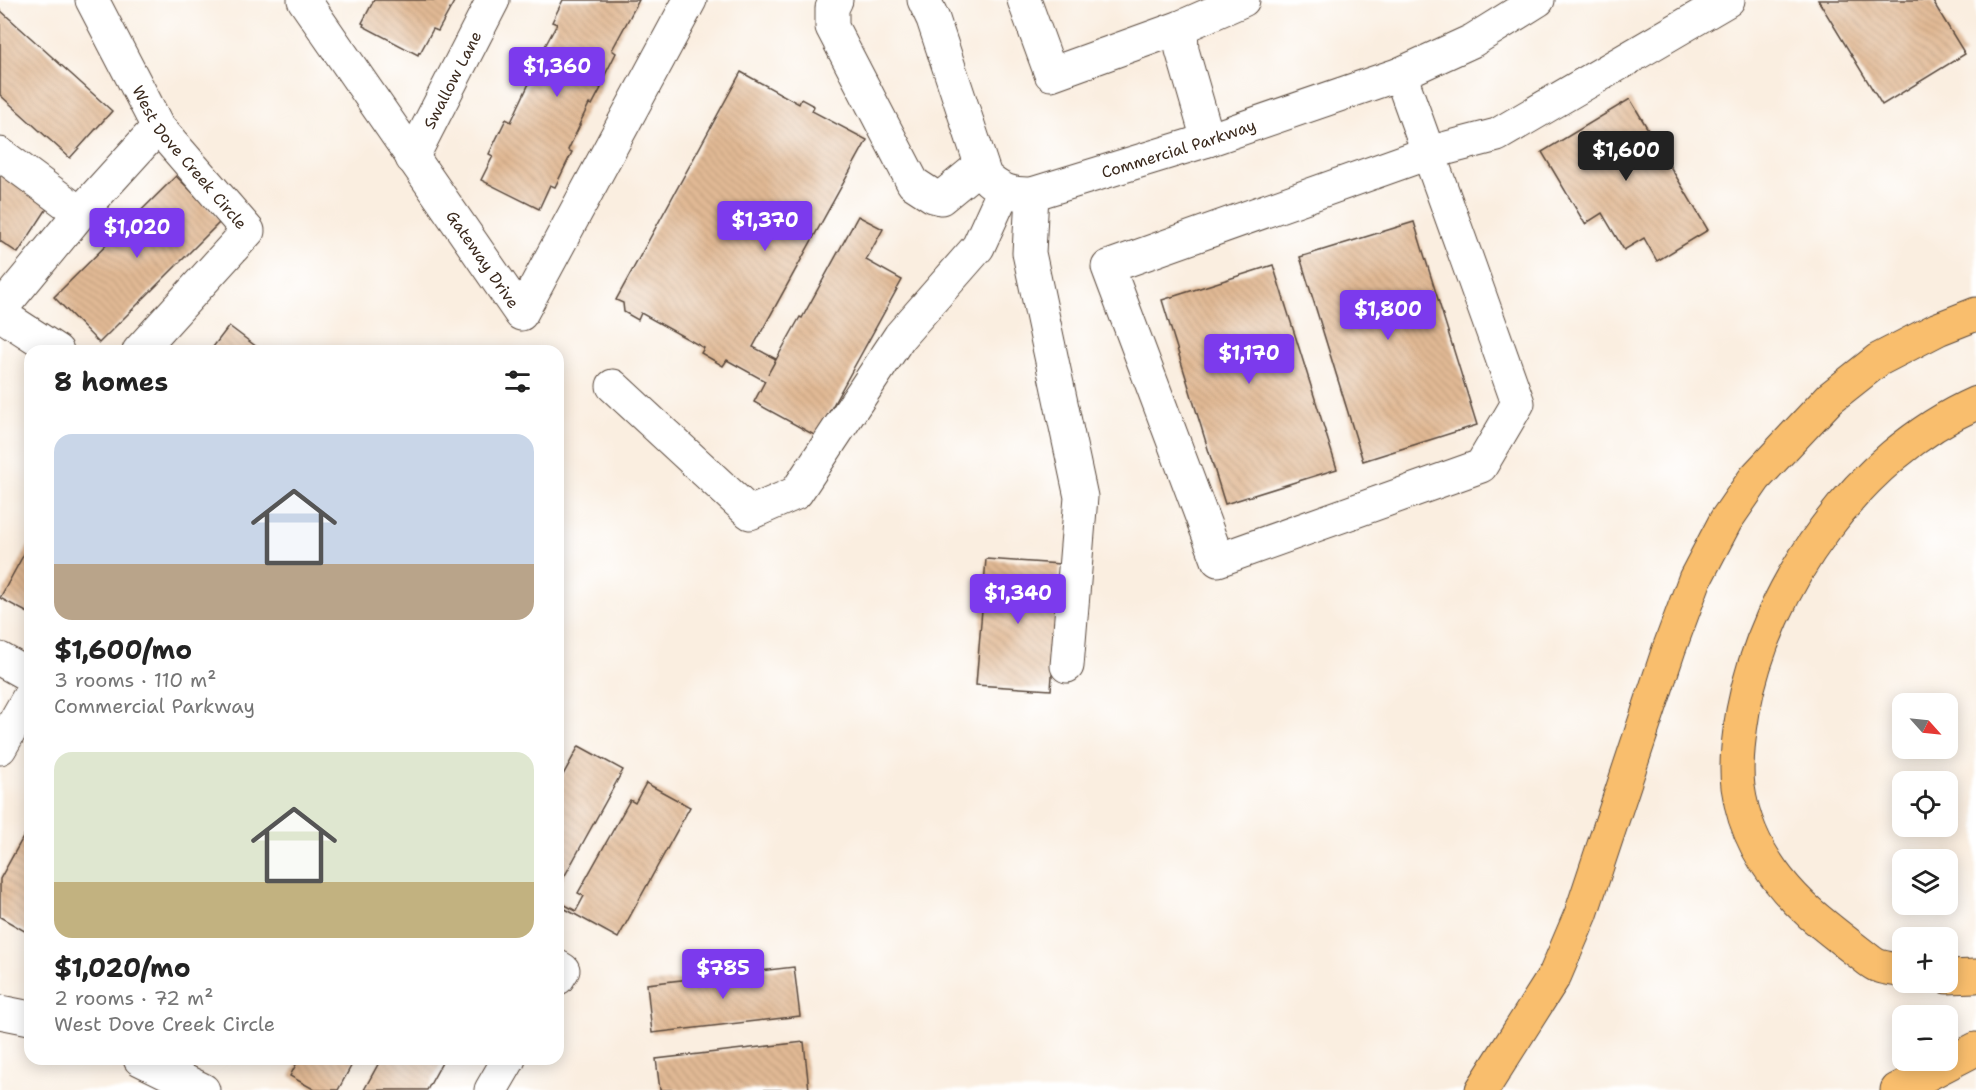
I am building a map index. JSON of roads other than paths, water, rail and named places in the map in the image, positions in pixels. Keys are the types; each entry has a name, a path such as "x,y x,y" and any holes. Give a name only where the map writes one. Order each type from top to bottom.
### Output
{"highway":[{"path":"1482,1090 1555,975 1564,954 1581,914 1695,579 1726,520 1755,478 1830,398 1878,360 1938,329 1976,314"},
{"path":"1892,969 1875,965 1835,935 1798,903 1768,869 1750,832 1738,787 1738,741 1748,687 1761,643 1790,579 1830,521 1875,472 1921,435 1976,403"},
{"path":"1958,977 1976,976"},
{"path":"1897,1090 1976,1049"}],"street":[{"name":"West Dove Creek Circle","path":"92,0 158,127 248,231 144,345"},
{"name":"Swallow Lane","path":"412,158 493,0"},
{"name":"Gateway Drive","path":"307,1 412,158 522,314 690,0"},
{"path":"836,0 832,9 832,27 913,183 933,196 941,198 980,166"},
{"path":"924,0 933,20 980,166 993,185 1018,192"},
{"path":"1024,0 1051,74 1181,27 1243,0"},
{"name":"Commercial Parkway","path":"1018,192 1208,140 1400,74 1472,41 1538,0"},
{"path":"1400,74 1428,153 1518,403 1480,466 1218,560 1108,267 1428,153 1497,135 1728,0"},
{"path":"1181,27 1182,50 1208,140"},
{"path":"48,345 0,312 80,213 158,127"},
{"path":"0,154 80,213"},
{"path":"613,386 750,513 796,493 900,336 978,248 1018,192"},
{"path":"1018,192 1081,497 1067,666"},
{"path":"0,659 24,673"},
{"path":"0,748 24,706"},
{"path":"0,1012 24,1017"},
{"path":"152,1065 203,1090"},
{"path":"490,1090 505,1065"}]}
